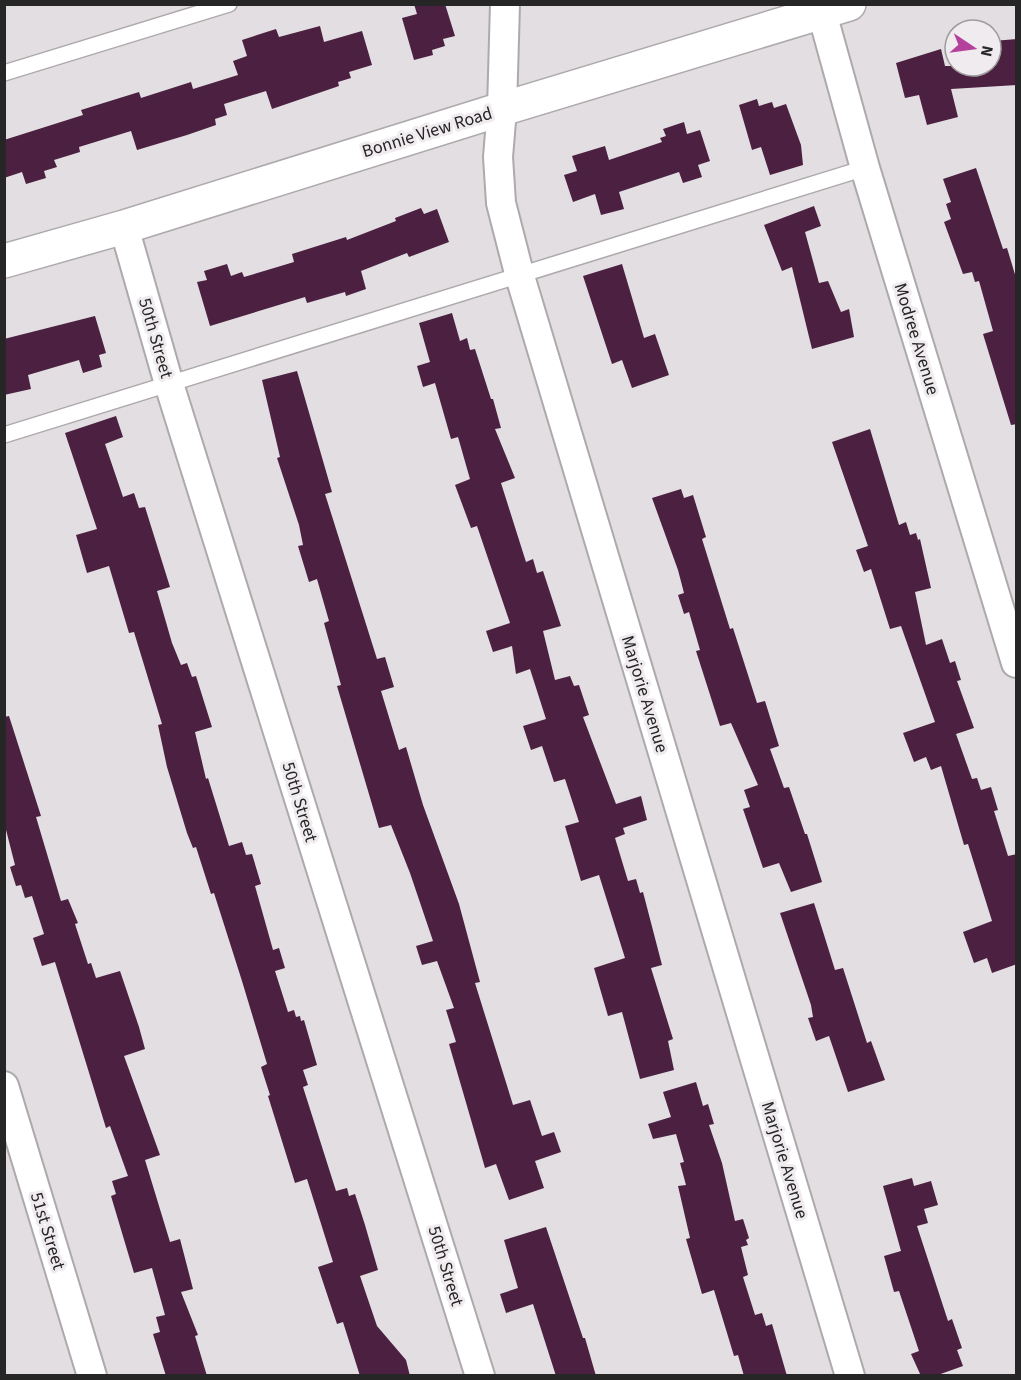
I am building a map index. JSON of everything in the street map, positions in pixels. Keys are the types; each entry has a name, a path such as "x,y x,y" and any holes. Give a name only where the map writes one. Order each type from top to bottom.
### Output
{"street":[{"name":"Marjorie Avenue","path":"505,4 502,109 498,157 501,203 519,273 850,1376"},
{"name":"Bonnie View Road","path":"4,261 124,228 502,109 836,9"},
{"name":"Modree Avenue","path":"836,9 864,168 1017,663"},
{"name":"50th Street","path":"124,228 169,384 480,1376"},
{"name":"51st Street","path":"4,1086 92,1376"}],"lane":[{"path":"4,73 229,4"},
{"path":"4,435 519,273 864,168"}],"building":[{"path":"414,4 445,4 455,36 443,39 445,46 432,50 433,55 414,60 402,18 417,14"},
{"path":"320,26 324,42 362,31 372,65 349,72 351,78 338,82 339,86 272,109 266,91 224,104 227,115 215,119 216,125 187,135 137,150 131,131 79,147 80,152 54,160 57,167 44,171 46,178 26,184 22,172 4,178 4,140 83,115 81,110 139,92 141,98 191,82 193,89 238,75 233,61 247,56 242,40 276,29 279,37"},
{"path":"1017,39 1017,85 951,89 958,117 927,125 919,95 905,98 896,63 941,49 943,78 1003,78 1003,40"},
{"path":"757,99 759,106 772,102 774,108 786,104 801,145 803,165 770,175 761,147 752,150 739,105"},
{"path":"684,122 687,134 700,130 710,161 698,165 702,177 683,183 679,172 619,192 624,209 601,215 595,194 573,202 564,175 577,171 572,156 605,146 609,160 662,142 660,138 666,136 663,129"},
{"path":"976,168 1003,249 1007,248 1017,281 1017,424 1011,425 983,334 993,331 979,281 975,282 972,272 963,274 944,222 951,219 946,204 951,202 943,179"},
{"path":"814,206 821,226 805,232 819,283 828,281 841,312 849,309 854,337 812,349 792,267 782,271 764,225"},
{"path":"421,208 424,214 437,209 449,242 409,257 407,253 361,271 366,289 346,296 345,292 307,303 305,297 210,326 197,282 207,280 204,271 227,264 231,276 242,272 244,277 294,262 292,254 346,237 347,240 396,221 395,218"},
{"path":"622,264 644,338 655,334 669,375 632,388 622,360 612,364 583,276"},
{"path":"452,313 460,341 467,338 470,350 475,349 491,399 493,399 501,428 495,429 515,478 501,483 526,562 533,559 537,573 543,571 561,626 543,631 555,680 570,676 574,686 579,685 589,715 583,717 616,804 641,796 647,820 623,828 625,834 615,838 628,881 636,879 640,893 643,892 662,965 651,968 673,1039 668,1041 674,1070 640,1079 622,1012 608,1016 594,968 625,958 599,875 581,881 565,826 579,822 565,779 554,782 542,746 531,750 523,726 546,719 530,669 516,674 512,646 493,652 486,631 510,623 477,526 471,528 455,485 470,479 458,437 451,439 435,383 423,387 417,366 430,362 419,323"},
{"path":"95,316 106,353 99,355 102,367 83,373 79,360 28,375 31,389 4,395 4,339"},
{"path":"297,371 332,492 325,494 377,659 385,657 394,687 381,691 399,750 406,747 423,805 459,904 480,982 475,983 513,1105 530,1100 542,1136 554,1132 561,1152 535,1161 544,1188 509,1200 496,1164 485,1168 449,1044 456,1042 446,1010 454,1008 437,961 422,965 416,946 433,941 391,825 379,828 337,686 341,685 324,623 329,621 317,579 309,582 298,546 303,545 299,525 277,458 280,457 262,380"},
{"path":"116,416 123,437 105,444 123,497 134,493 139,508 145,507 170,587 157,591 172,643 181,665 187,663 192,677 196,676 212,727 195,732 206,779 208,778 229,846 242,842 246,855 252,854 261,884 255,886 273,950 279,948 285,968 275,971 288,1012 294,1010 296,1017 300,1016 301,1021 304,1020 317,1065 303,1070 308,1085 303,1087 336,1191 347,1188 349,1196 355,1194 378,1270 360,1276 377,1326 406,1360 410,1376 360,1376 343,1322 337,1324 318,1267 333,1262 307,1179 295,1183 261,1067 267,1064 214,893 211,894 196,847 193,848 187,833 167,767 158,725 162,724 134,632 129,633 109,566 87,573 76,535 97,529 65,433"},
{"path":"870,429 899,525 906,522 910,535 916,533 918,540 920,539 931,588 915,592 926,645 942,639 950,663 955,661 961,680 957,681 974,728 956,734 972,779 977,778 981,790 991,787 998,810 994,811 1008,856 1017,854 1017,964 992,973 987,958 974,963 963,932 992,921 968,844 964,845 941,766 931,770 926,757 914,762 903,733 935,722 901,626 890,629 871,569 864,572 856,550 868,546 832,442"},
{"path":"681,489 684,498 693,495 706,537 702,539 730,629 733,628 757,703 765,701 779,746 770,749 784,788 789,787 822,882 791,892 779,863 763,868 743,809 750,807 744,790 758,785 731,723 720,726 696,651 700,650 689,612 684,614 678,595 684,593 678,570 652,498"},
{"path":"9,716 41,816 36,817 61,901 68,899 78,923 75,924 88,964 91,963 96,978 120,971 139,1027 145,1049 124,1056 160,1155 145,1160 170,1242 180,1239 193,1289 181,1292 198,1335 195,1336 207,1376 166,1376 153,1334 160,1332 156,1317 165,1315 152,1268 134,1273 111,1196 116,1194 112,1181 128,1176 110,1126 106,1128 55,962 42,966 33,938 44,934 32,896 25,898 21,885 16,886 10,867 15,865 4,822 4,717"},
{"path":"814,903 835,970 843,968 867,1043 871,1041 885,1080 848,1092 829,1036 816,1041 808,1018 813,1017 811,1005 780,913"},
{"path":"696,1082 703,1106 708,1104 714,1124 709,1125 722,1163 735,1221 743,1219 749,1238 746,1240 748,1245 741,1247 748,1275 743,1277 755,1315 762,1313 766,1326 772,1324 787,1376 744,1376 738,1355 734,1356 714,1290 702,1294 686,1239 690,1238 678,1186 686,1185 680,1163 684,1162 676,1134 653,1139 648,1124 671,1117 663,1092"},
{"path":"912,1178 914,1186 931,1181 938,1205 924,1209 928,1223 917,1226 948,1321 952,1319 962,1348 957,1350 963,1366 935,1376 921,1376 911,1354 919,1351 899,1291 894,1292 884,1256 901,1251 883,1186"},
{"path":"546,1227 596,1376 556,1376 533,1304 506,1313 500,1294 518,1288 504,1240"}]}
